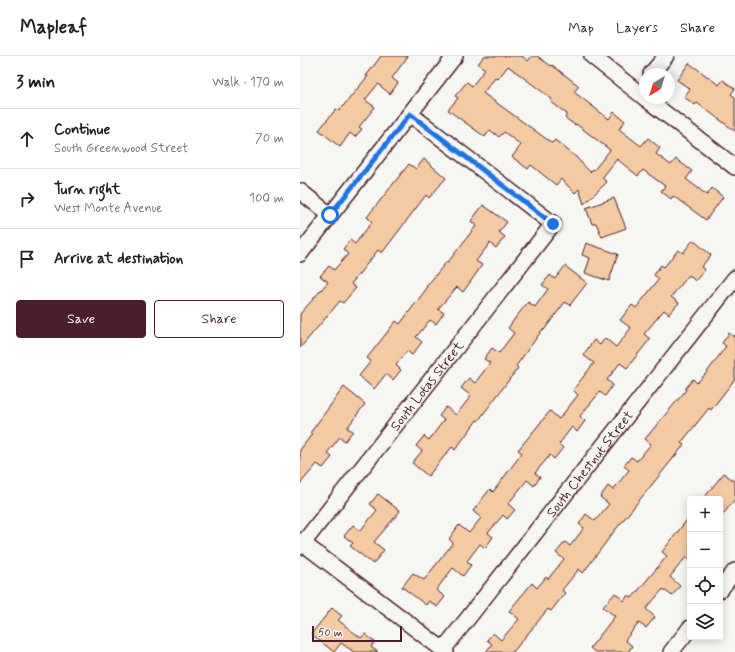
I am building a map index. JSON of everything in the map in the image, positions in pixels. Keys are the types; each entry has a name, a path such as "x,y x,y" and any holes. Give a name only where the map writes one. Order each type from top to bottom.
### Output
{"street":[{"path":"300,254 455,56"},
{"path":"592,56 639,89"},
{"path":"657,68 666,56"},
{"path":"658,104 735,168"},
{"name":"South Lotas Street","path":"301,544 553,224 410,114"},
{"path":"300,191 330,215"},
{"name":"South Chestnut Street","path":"445,651 735,278"},
{"path":"301,544 445,651"},
{"path":"723,586 735,571"},
{"path":"671,652 687,632"}],"building":[{"path":"381,56 408,56 392,78 398,83 390,94 378,84 365,100 375,107 359,127 362,129 355,137 350,133 340,147 319,130 336,109 339,111 368,76 366,76"},
{"path":"484,56 522,56 528,61 532,56 537,56 551,66 552,65 579,86 574,92 609,119 614,112 625,121 619,129 641,146 648,138 660,148 656,154 671,165 676,159 692,171 686,179 707,195 712,188 723,197 706,220 673,196 671,199 661,191 665,186 643,170 638,176 617,159 602,178 607,182 584,204 579,189 575,193 561,179 556,185 531,165 528,169 512,157 521,145 504,132 499,137 490,130 485,137 448,110 458,98 455,96 467,82 472,86 485,69 478,64","holes":["508,66 552,99 550,101 567,114 565,118 575,125 576,124 610,150 594,170 593,169 590,172 576,157 555,140 552,143 483,93 495,78 498,79"]},
{"path":"689,63 719,85 723,80 735,89 731,94 735,97 735,131 697,103 695,105 684,97 690,89 677,80"},
{"path":"424,159 446,178 429,198 426,195 382,253 378,250 351,284 356,288 343,303 340,301 300,348 300,314 328,282 320,276 329,266 334,270 348,254 343,249 350,240 355,244 372,222 367,217 409,164 416,169"},
{"path":"614,198 626,228 602,237 596,223 592,224 586,208"},
{"path":"483,205 507,222 499,232 505,237 496,248 490,243 476,261 482,265 463,292 457,287 438,309 444,313 436,324 430,320 416,337 422,342 412,355 407,351 396,365 401,370 393,380 386,374 374,389 359,376 371,361 367,358 396,321 400,324 427,288 426,287 476,226 471,221"},
{"path":"693,240 711,255 701,267 705,270 695,281 689,275 671,297 679,303 669,314 664,310 644,334 650,339 627,368 620,363 607,380 613,385 605,396 600,392 580,416 585,421 577,432 572,427 559,444 563,448 554,459 550,455 535,473 540,477 534,486 527,480 508,504 515,510 507,519 503,515 488,533 493,537 485,548 480,544 467,561 471,565 463,576 453,568 436,590 445,597 437,607 429,601 426,605 402,587 413,573 424,580 453,543 449,539 459,525 469,533 481,518 473,511 490,489 493,492 522,453 518,450 550,411 559,419 578,395 573,390 594,363 583,355 594,340 600,345 605,338 616,347 631,328 620,320 632,305 636,308 659,279 654,275 661,265 664,267 678,250 683,253"},
{"path":"586,243 618,254 609,281 585,273 590,258 582,255"},
{"path":"565,266 587,283 570,305 565,302 544,330 543,329 516,366 518,368 478,421 477,420 455,450 452,447 428,476 412,463 422,451 416,446 424,436 429,440 444,420 439,416 446,407 456,415 471,396 461,388 469,378 475,383 490,363 484,359 492,348 499,353 514,333 508,328 516,317 528,302 535,307 548,289 542,285 550,275 555,279"},
{"path":"729,333 734,337 735,335 735,379 711,410 709,408 681,443 684,445 612,534 583,573 579,569 562,590 565,593 551,611 548,609 513,652 486,652 492,644 487,640 493,633 501,640 519,619 509,611 532,583 537,588 546,577 548,579 564,559 556,553 565,542 570,546 584,528 579,524 586,514 595,521 609,504 600,497 608,486 613,490 629,470 624,466 631,457 637,461 651,444 645,439 686,390 685,389 693,379 697,383 708,371 726,346 722,343"},
{"path":"344,387 365,404 347,428 353,431 345,441 340,437 327,453 332,457 323,468 317,464 300,484 300,450 312,434 310,433"},
{"path":"724,473 735,482 735,499 723,514 723,496 705,496"},
{"path":"378,494 400,511 374,542 384,550 373,564 350,546 353,543 344,536 353,525 360,531 377,510 370,504"},
{"path":"687,520 687,558 686,557 670,577 680,586 672,596 663,589 646,609 655,617 646,628 639,623 625,640 632,646 628,652 595,652 590,648 615,616 603,607 615,593 624,601 628,595 632,598 667,556 662,552"},
{"path":"332,608 342,616 338,620 361,638 365,634 375,642 371,647 378,652 354,652 341,643 334,652 311,634"}],"route":[{"path":"330,215 410,114 553,224"}]}
